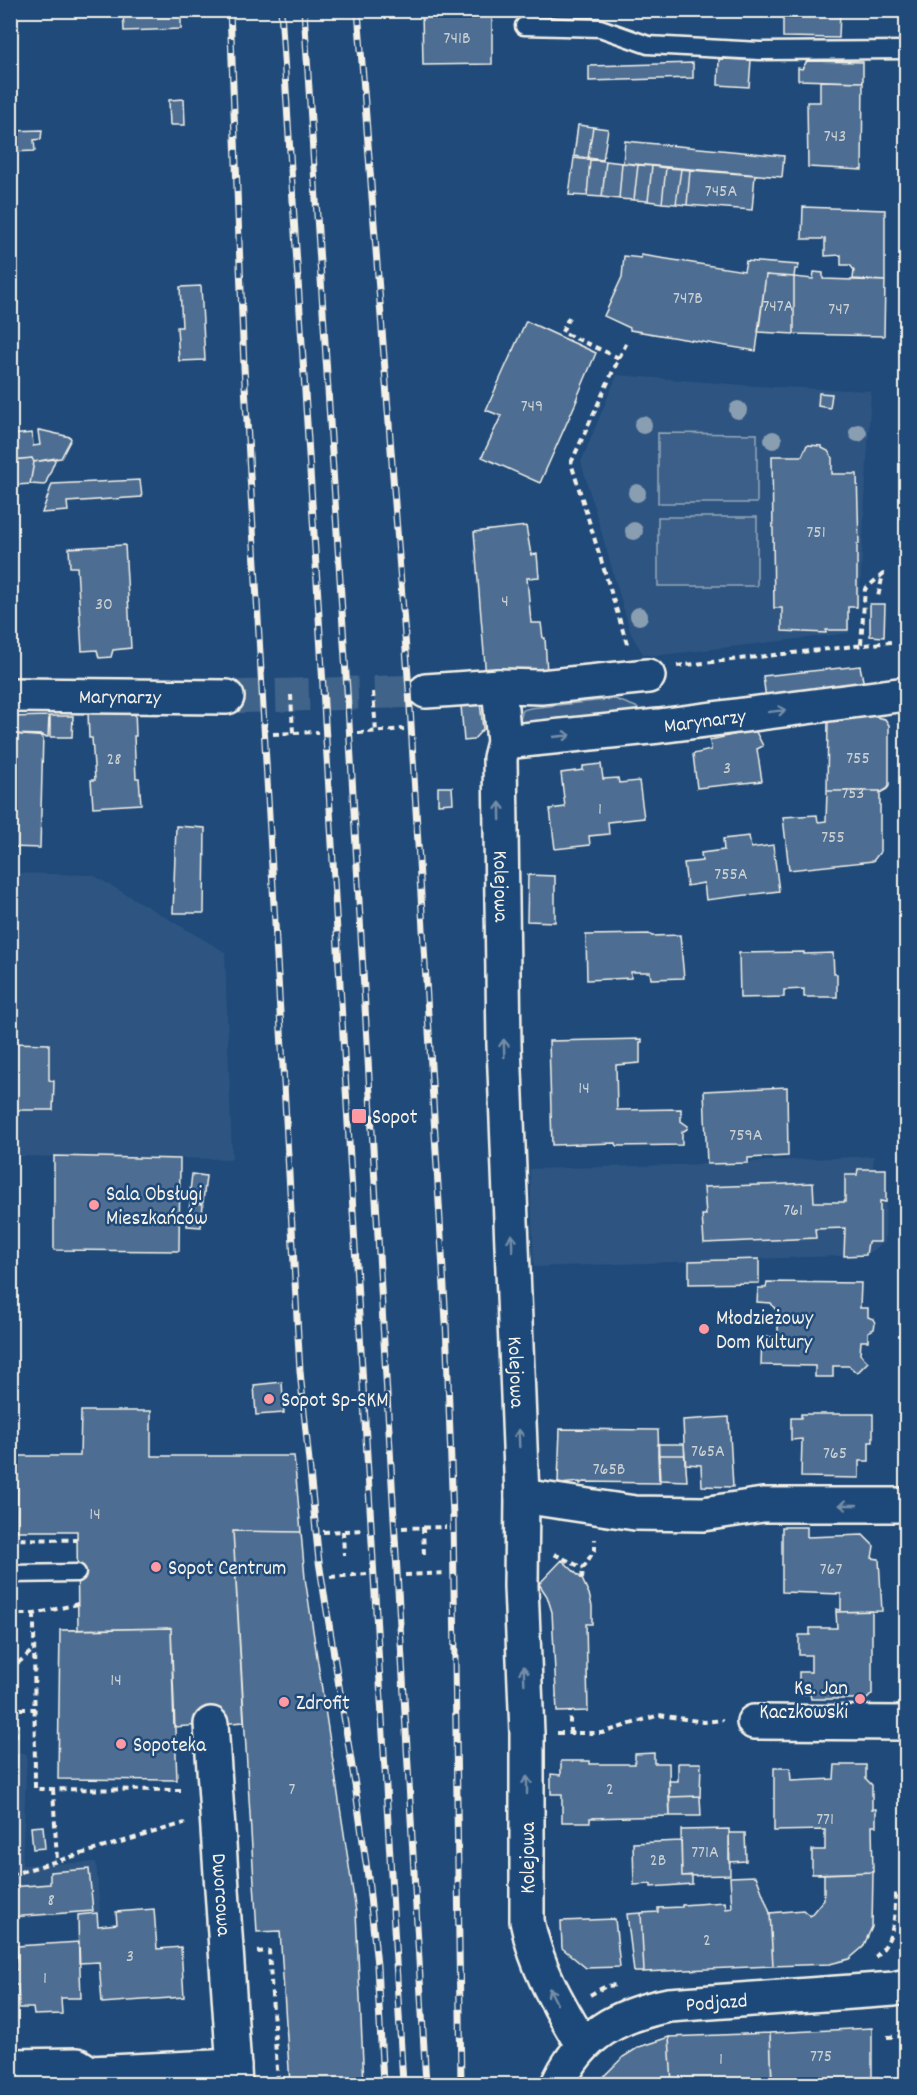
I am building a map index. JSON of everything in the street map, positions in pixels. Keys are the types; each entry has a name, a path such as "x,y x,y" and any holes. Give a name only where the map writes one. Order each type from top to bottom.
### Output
{"street":[{"path":"426,691 499,686 541,687 648,676"},
{"name":"Kolejowa","path":"499,686 504,742 500,758 503,1023 522,1496 521,1586 526,1733 527,1921 541,1972 558,2007 583,2046"},
{"name":"Marynarzy","path":"504,742 659,726 906,694"},
{"name":"Marynarzy","path":"10,695 227,697"},
{"path":"522,1496 635,1513 703,1514 763,1505 906,1505"},
{"path":"754,1722 906,1723"},
{"name":"Dworcowa","path":"10,2066 77,2065 90,2073 235,2075 211,1724"},
{"name":"Podjazd","path":"558,2085 583,2046 598,2032 616,2020 641,2010 669,2005 894,1989 906,1986"}],"lane":[{"path":"524,26 600,28 648,45 760,51 906,50"},
{"path":"10,1574 77,1573"}],"path":[{"path":"569,317 562,332 619,358"},
{"path":"626,344 572,463 634,665 648,676 673,667 891,642"},
{"path":"861,644 865,589 883,574 878,597"},
{"path":"373,692 376,732"},
{"path":"291,695 293,733"},
{"path":"358,733 404,729"},
{"path":"273,734 318,732"},
{"path":"423,1527 424,1555"},
{"path":"402,1528 446,1527"},
{"path":"323,1532 364,1530"},
{"path":"343,1531 344,1555"},
{"path":"10,1539 77,1540"},
{"path":"582,1579 583,1568"},
{"path":"405,1575 447,1573"},
{"path":"330,1577 367,1574"},
{"path":"10,1614 34,1614 78,1604"},
{"path":"34,1614 35,1788 216,1791"},
{"path":"10,1670 34,1649"},
{"path":"10,1742 16,1742 17,1709 35,1709"},
{"path":"570,1712 570,1734 602,1733 659,1715 704,1722 730,1719 754,1722"},
{"path":"53,1789 57,1861"},
{"path":"10,1875 157,1832"},
{"path":"874,1958 883,1950 894,1927 896,1892"},
{"path":"887,2037 906,2036"}],"shaded area":[{"path":"617,375 756,386 871,391 859,608 849,608 849,633 653,656 643,654 631,634 581,462"},
{"path":"658,433 757,434 757,503 658,503"},
{"path":"658,517 757,517 757,586 658,586"},
{"path":"615,699 636,707 641,712 522,729 519,723 523,710 530,708"},
{"path":"11,873 93,875 225,952 232,1159 11,1156"},
{"path":"874,1156 873,1169 886,1169 885,1242 866,1255 534,1267 530,1169"},
{"path":"11,1753 27,1754 22,1865 96,1862 100,1912 11,1919"}],"building":[{"path":"123,10 181,10 181,29 124,31"},
{"path":"422,10 492,10 492,64 423,65"},
{"path":"783,10 840,10 839,38 783,37"},
{"path":"719,59 751,60 749,87 718,85"},
{"path":"807,61 863,62 863,82 798,80 798,68 802,69"},
{"path":"693,63 693,78 589,81 589,66"},
{"path":"820,81 863,82 862,170 808,167 807,102 820,102"},
{"path":"184,99 185,125 170,125 169,100"},
{"path":"578,125 593,127 588,158 574,156"},
{"path":"593,127 608,129 603,160 588,158"},
{"path":"42,130 41,139 34,140 35,151 10,152 10,131"},
{"path":"625,141 784,156 782,177 623,163"},
{"path":"574,158 590,160 587,196 569,195"},
{"path":"590,160 606,161 602,197 587,196"},
{"path":"606,161 622,163 619,199 602,197"},
{"path":"622,163 638,165 634,200 619,199"},
{"path":"638,165 652,166 648,201 634,200"},
{"path":"652,166 666,168 662,203 648,201"},
{"path":"666,168 681,169 676,204 662,203"},
{"path":"681,169 690,170 687,205 676,204"},
{"path":"690,170 755,175 752,210 687,205"},
{"path":"803,207 885,210 885,281 853,279 854,270 850,265 841,265 841,255 825,256 825,239 802,239"},
{"path":"641,255 744,271 746,261 799,265 798,269 795,269 794,277 766,275 756,351 630,330 604,316 622,277 624,256 641,258"},
{"path":"814,272 823,273 823,279 885,281 884,336 794,334 794,277 813,279"},
{"path":"766,275 794,277 794,334 758,332"},
{"path":"10,286 14,286 14,316 10,316"},
{"path":"201,286 205,360 179,361 177,327 182,327 180,287"},
{"path":"526,321 596,353 540,483 482,457 501,416 486,410"},
{"path":"819,393 832,394 830,408 818,406"},
{"path":"38,431 70,437 61,458 34,462 32,458 10,460 10,435 32,433 33,446 40,445"},
{"path":"807,445 822,446 828,451 832,458 832,474 857,474 859,544 857,544 857,607 848,607 848,630 826,630 826,633 782,631 782,608 774,608 772,456 802,456"},
{"path":"32,458 34,462 30,484 17,485 14,460"},
{"path":"56,458 45,485 30,484 34,462"},
{"path":"10,460 14,460 17,485 10,485"},
{"path":"140,480 142,497 67,502 68,511 42,513 52,484"},
{"path":"526,526 531,555 537,554 539,577 527,578 531,623 541,623 543,638 545,638 547,673 486,677 474,532"},
{"path":"125,545 131,648 113,650 111,657 99,658 97,650 82,651 77,567 70,567 69,548"},
{"path":"870,604 885,604 884,637 870,636"},
{"path":"860,666 865,690 766,699 763,676"},
{"path":"460,694 480,702 483,729 473,740 464,741"},
{"path":"135,709 136,778 139,778 141,804 93,807 91,780 95,780 88,712"},
{"path":"875,715 875,717 885,719 889,725 889,786 880,793 880,791 827,791 828,720"},
{"path":"49,716 48,737 10,734 10,717"},
{"path":"50,716 73,716 72,737 50,737"},
{"path":"755,730 763,746 757,749 762,781 697,788 693,754 711,750 710,740"},
{"path":"10,734 43,735 40,848 10,847"},
{"path":"601,764 603,779 618,778 619,783 639,781 644,818 608,822 609,834 589,836 590,845 555,849 550,809 565,807 561,773 583,770 583,766"},
{"path":"438,787 452,787 453,803 438,804"},
{"path":"827,791 880,791 880,852 873,861 789,870 783,817 817,815 818,822 826,821"},
{"path":"176,826 205,828 204,913 173,913"},
{"path":"749,836 751,848 773,845 779,891 706,900 704,883 687,886 684,863 702,861 701,853 724,850 723,839"},
{"path":"528,875 555,876 555,922 527,921"},
{"path":"649,934 652,936 680,935 684,978 651,979 650,972 631,972 631,978 587,980 586,935"},
{"path":"804,952 804,954 833,953 834,974 837,974 837,997 804,997 804,989 784,990 784,997 740,998 739,953"},
{"path":"642,1039 640,1063 616,1065 617,1110 681,1109 681,1121 688,1126 682,1132 682,1145 617,1146 616,1143 552,1145 549,1041"},
{"path":"10,1043 49,1044 49,1080 54,1081 53,1110 10,1110"},
{"path":"787,1087 788,1156 748,1158 748,1163 707,1164 704,1091"},
{"path":"54,1156 180,1159 179,1251 54,1250"},
{"path":"858,1169 886,1169 886,1202 880,1201 880,1242 868,1242 866,1255 844,1256 845,1228 815,1229 816,1238 704,1243 702,1215 706,1215 704,1187 813,1183 814,1202 845,1202 845,1175 857,1175"},
{"path":"192,1174 206,1176 203,1202 189,1200"},
{"path":"190,1203 203,1204 201,1227 187,1226"},
{"path":"759,1259 759,1283 689,1284 689,1261"},
{"path":"767,1282 861,1283 860,1308 868,1308 868,1317 875,1323 874,1329 868,1332 868,1341 861,1341 860,1354 868,1362 857,1373 849,1366 833,1366 833,1377 815,1377 815,1366 761,1365 762,1337 778,1337 778,1309 775,1309 771,1303 757,1302 758,1288 766,1288"},
{"name":"Sopot Sp-SKM","path":"282,1382 284,1413 256,1415 254,1385"},
{"name":"Sopot Centrum","path":"81,1411 151,1411 151,1456 294,1456 301,1532 233,1531 244,1722 174,1727 171,1628 78,1630 77,1531 17,1531 18,1456 80,1456"},
{"path":"801,1414 873,1414 873,1442 869,1442 869,1461 859,1461 859,1478 801,1477 802,1439 791,1440 791,1418 801,1418"},
{"path":"729,1417 733,1487 702,1486 701,1465 685,1464 683,1420"},
{"path":"560,1429 658,1430 660,1483 560,1484 558,1482"},
{"path":"658,1444 684,1444 685,1455 658,1455"},
{"path":"658,1455 685,1455 687,1481 659,1480"},
{"path":"782,1527 807,1527 807,1537 863,1535 874,1546 872,1558 879,1559 882,1611 836,1612 836,1609 841,1610 841,1594 782,1592"},
{"name":"Sopot Centrum","path":"233,1531 301,1532 305,1578 356,1912 364,2084 290,2084 280,1931 257,1932"},
{"path":"562,1560 582,1579 592,1606 592,1624 586,1624 588,1711 557,1712 552,1612 547,1596 539,1584"},
{"path":"872,1611 872,1694 867,1699 811,1699 810,1694 799,1694 799,1672 811,1672 811,1655 799,1655 799,1635 810,1635 810,1628 837,1628 836,1612"},
{"path":"171,1628 177,1780 58,1779 60,1630"},
{"path":"654,1753 654,1763 669,1763 670,1816 590,1818 590,1822 562,1822 562,1794 551,1794 551,1774 561,1775 561,1761 590,1761 590,1764 635,1764 635,1754"},
{"path":"10,1755 17,1755 16,1791 10,1791"},
{"path":"678,1763 701,1763 700,1796 669,1797 669,1781 678,1781"},
{"path":"835,1765 866,1765 866,1779 872,1785 872,1809 876,1809 876,1826 872,1826 873,1872 812,1874 812,1850 825,1850 825,1830 774,1831 774,1768 790,1768 791,1781 834,1779"},
{"path":"700,1796 701,1816 670,1816 669,1797"},
{"path":"43,1826 45,1848 33,1849 31,1827"},
{"path":"729,1829 730,1875 682,1876 681,1830"},
{"path":"729,1833 745,1833 746,1861 729,1862"},
{"path":"681,1841 682,1876 692,1875 692,1884 651,1887 651,1884 634,1885 633,1843"},
{"path":"89,1869 93,1911 10,1917 10,1887 50,1884 50,1872"},
{"path":"873,1872 872,1927 863,1947 849,1959 830,1964 773,1966 770,1913 803,1910 810,1916 824,1899 824,1874"},
{"path":"756,1876 770,1913 773,1966 644,1972 641,1913 658,1912 658,1908 725,1902 726,1909 732,1908 730,1877"},
{"path":"154,1909 157,1949 181,1947 184,1997 102,2003 99,1962 79,1963 78,1915 97,1913 98,1926 117,1924 116,1912"},
{"path":"641,1913 644,1972 634,1972 627,1914"},
{"path":"615,1919 620,1967 586,1968 562,1948 561,1921"},
{"path":"79,1942 81,1998 61,1998 62,2014 34,2015 33,2008 19,2008 18,1985 10,1985 10,1969 17,1970 17,1946"},
{"path":"872,2028 872,2077 879,2077 878,2084 802,2084 799,2080 772,2080 770,2033"},
{"path":"770,2033 772,2084 672,2084 669,2037"},
{"path":"669,2037 672,2084 641,2084 640,2081 637,2084 596,2084 623,2057 639,2047"}],"tunnel":[{"path":"227,697 426,691"}],"railway":[{"path":"230,10 244,367 300,1371 319,1562 368,1877 377,1965 383,2084"},
{"path":"281,10 317,582 403,2084"},
{"path":"304,10 348,706 426,2084"},
{"path":"358,10 409,690 446,1322 453,1518 461,2084"}],"place":[{"name":"Sopot","path":"359,1116"},
{"name":"Sala Obsługi Mieszkańców","path":"94,1205"},
{"name":"Młodzieżowy Dom Kultury","path":"704,1329"},
{"name":"Sopot Sp-SKM","path":"269,1399"},
{"name":"Sopot Centrum","path":"156,1567"},
{"name":"Ks. Jan Kaczkowski","path":"860,1699"},
{"name":"Zdrofit","path":"284,1702"},
{"name":"Sopoteka","path":"121,1744"}]}
